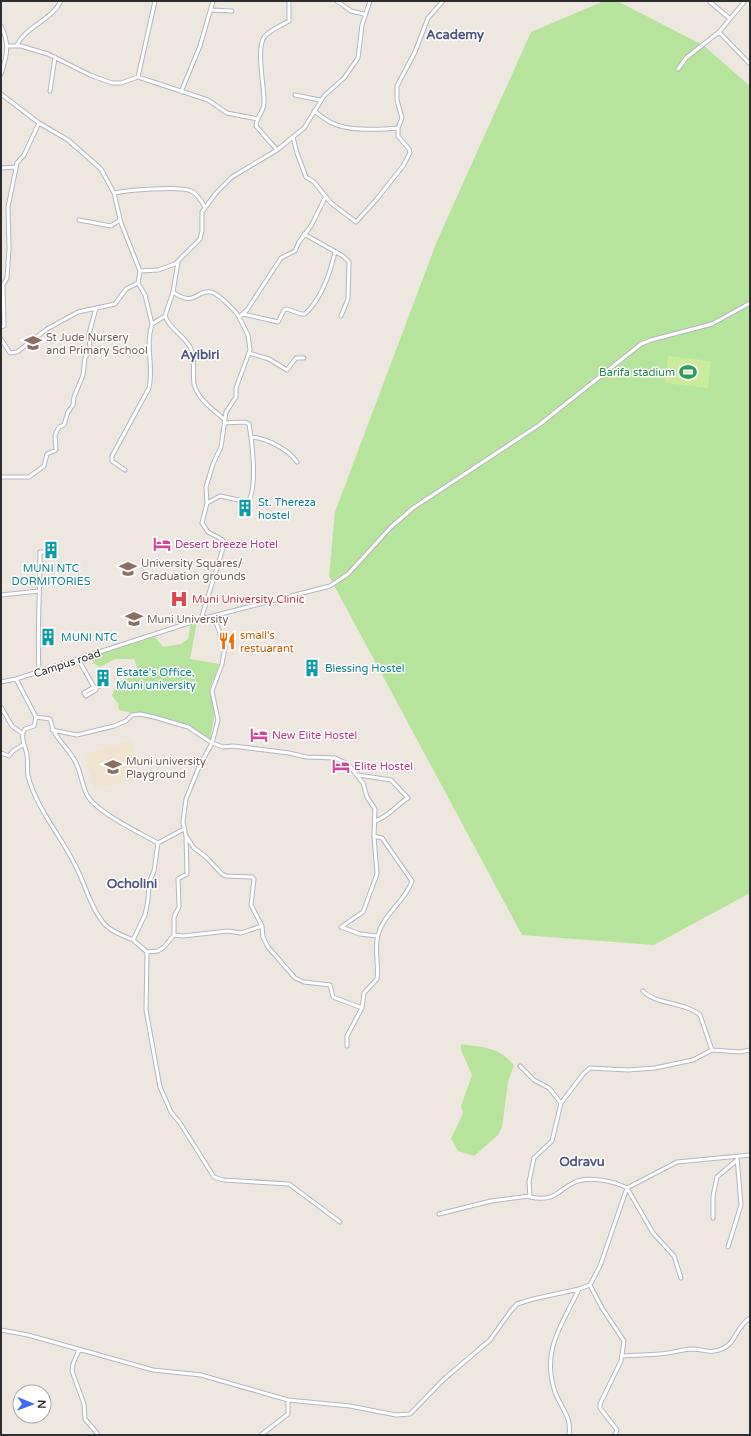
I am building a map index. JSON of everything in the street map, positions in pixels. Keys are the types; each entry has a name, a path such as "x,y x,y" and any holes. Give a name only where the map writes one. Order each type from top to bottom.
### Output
{"street":[{"path":"17,45 23,36 52,14 61,1"},
{"path":"138,77 155,1"},
{"path":"181,92 200,46 213,1"},
{"path":"277,150 257,127 258,119 264,104 261,79 263,40 267,34 289,21 289,1"},
{"path":"337,1 351,11 364,14"},
{"path":"140,271 171,267 178,262 200,238 202,231 201,214 205,207 232,177 277,150 304,128 320,100 328,91 344,78 358,58 364,14 370,1"},
{"path":"293,137 306,177 314,182 325,198 356,222 404,166 410,153 409,149 398,136 398,128 402,118 397,100 397,86 415,52 428,18 443,1"},
{"path":"709,1 729,18"},
{"path":"678,69 686,58 719,32 729,18 745,1"},
{"path":"211,10 232,11"},
{"path":"1,26 8,46 7,56 1,74"},
{"path":"719,32 750,64"},
{"path":"8,46 17,45 55,57 90,75 112,83 121,83 138,77 208,100 227,113 258,119"},
{"path":"50,91 55,57"},
{"path":"1,94 39,122 68,140 96,164 104,174 114,193 120,220 140,271 138,283 145,295 152,324 148,352 151,379 149,388 112,456 112,461 125,470"},
{"path":"295,95 320,100"},
{"path":"314,111 328,121 340,126 369,129 398,128"},
{"path":"1,327 4,324 3,285 7,278 9,249 8,211 16,167 18,160 24,155 39,122"},
{"path":"1,168 16,167"},
{"path":"114,193 132,190 183,189 194,193 205,207"},
{"path":"239,317 243,314 281,258 295,251 304,234 311,226 325,198"},
{"path":"79,220 111,226 120,220"},
{"path":"304,234 345,258 350,265 348,301 341,316"},
{"path":"243,314 278,322 282,313 287,309 305,314 316,301 329,274 335,252"},
{"path":"152,324 165,316 173,292 178,262"},
{"path":"1,339 8,351 15,353 47,329 64,319 83,310 116,304 126,289 138,283"},
{"path":"173,292 184,298 191,298 207,292 213,292 230,305 239,317 248,335 250,345 249,353 236,388 236,397 226,412 221,447 213,464 206,487 207,503 203,518 204,527 208,532 220,538 224,545 201,619"},
{"name":"Campus road","path":"1,682 16,679 201,619 326,588 348,574 391,527 413,508 539,425 638,346 651,340 712,324 750,303"},
{"path":"1,477 29,477 44,466 47,454 56,450 55,435 59,427 64,425 68,412 73,405 74,397 83,375 86,358 90,350 89,334 96,308"},
{"path":"165,316 170,327 180,334 191,348 194,383 197,392 224,419"},
{"path":"249,353 269,360 287,370 296,358 304,358"},
{"path":"207,503 220,496 242,502 249,501 254,464 248,423 224,423"},
{"path":"251,437 259,438 276,446 297,462"},
{"path":"38,672 37,632 40,591 40,552 44,552"},
{"path":"1,595 39,591"},
{"path":"16,679 36,717 34,726 25,729 23,734 27,754 28,775 39,804 82,880 91,904 107,927 133,940 147,952 158,951 164,947 174,935 174,917 179,907 178,880 187,874 186,836 183,815 186,799 199,767 212,743 218,720 212,691 222,664 225,647 214,617"},
{"path":"78,659 94,687 84,693 86,696 96,690 95,688 105,684"},
{"path":"1,707 12,726 23,734"},
{"path":"52,730 77,735 114,726 126,721 132,715 140,714 188,727 212,743 223,747 233,746 289,753 309,758 335,758 348,764 363,783 367,797 375,809 374,836 378,866 376,878 363,912 341,926 342,928 360,934 378,936"},
{"path":"36,717 50,719 52,730 76,762 86,794 91,801 109,815 158,843"},
{"path":"1,753 9,756 13,751 24,744"},
{"path":"358,775 391,780 408,798 398,804 386,816 375,821"},
{"path":"158,843 184,829"},
{"path":"186,836 194,848 206,856 222,874 226,876 252,877 254,879 251,905 262,926 265,943 295,978 304,982 330,985 333,997 362,1008"},
{"path":"347,1046 347,1036 362,1008 364,993 377,979 378,936 387,916 401,900 412,881 382,838 374,836"},
{"path":"133,940 144,915 148,900 149,883 154,871 158,843"},
{"path":"174,935 183,936 228,931 241,933 262,926"},
{"path":"147,952 146,1010 160,1087 171,1112 180,1123 209,1171 214,1177 223,1180 289,1184 340,1222"},
{"path":"643,991 650,997 680,1006 700,1015 712,1050"},
{"path":"529,1196 530,1176 534,1158 552,1141 561,1103 584,1073 590,1068 628,1070 655,1068 693,1060 712,1050 740,1052 750,1050"},
{"path":"520,1066 534,1080 549,1088 561,1103"},
{"path":"1,1330 28,1334 79,1350 103,1355 153,1370 201,1375 288,1400 355,1407 398,1415 410,1414 443,1380 484,1346 517,1304 533,1298 579,1289 590,1285 600,1266 627,1188 677,1162 737,1158 750,1155"},
{"path":"713,1218 712,1196 717,1177 737,1158"},
{"path":"728,1247 741,1205 737,1158"},
{"path":"439,1214 491,1201 529,1196 532,1198 552,1197 575,1182 582,1180 612,1182 627,1188 654,1233 674,1256 681,1278"},
{"path":"590,1285 602,1308 622,1335 625,1346 623,1356 600,1404 600,1408 617,1430 615,1435"},
{"path":"569,1435 569,1419 554,1385 551,1367 552,1349 556,1334 579,1289"},
{"path":"623,1356 658,1354 688,1350 710,1353 717,1351 728,1346 734,1339 737,1330 750,1318"},
{"path":"79,1350 73,1364 72,1371 84,1404 84,1418 97,1433 97,1435"},
{"path":"261,1435 288,1414 288,1400"}],"shaded area":[{"name":"Muni university Playground","path":"132,740 140,779 94,789 84,755"}],"green space":[{"path":"604,1 617,1 703,45 750,86 750,893 654,945 522,935 329,576 335,512 437,241 531,32"},
{"name":"Barifa stadium","path":"668,356 711,361 708,388 665,383"},
{"path":"197,622 190,659 220,664 210,688 215,712 210,741 189,728 178,724 119,710 118,703 112,696 118,681 131,678 138,670 134,659 115,659 100,667 93,663 92,656 155,637 163,647 181,644 188,639 191,623"},
{"path":"461,1044 484,1047 496,1051 502,1054 514,1065 508,1082 502,1128 498,1135 474,1156 458,1151 451,1139 463,1113 461,1106 472,1075 461,1050"}],"place":[{"name":"St Jude Nursery and Primary School","path":"33,343"},
{"name":"Barifa stadium","path":"688,372"},
{"name":"St. Thereza hostel","path":"245,508"},
{"name":"Desert breeze Hotel","path":"162,544"},
{"name":"MUNI NTC DORMITORIES","path":"51,550"},
{"name":"University Squares/ Graduation grounds","path":"128,569"},
{"name":"Muni University Clinic","path":"179,599"},
{"name":"Muni University","path":"134,619"},
{"name":"MUNI NTC","path":"48,637"},
{"name":"small's restuarant","path":"227,641"},
{"name":"Blessing Hostel","path":"312,668"},
{"name":"Estate's Office, Muni university","path":"103,678"},
{"name":"New Elite Hostel","path":"259,735"},
{"name":"Elite Hostel","path":"341,766"},
{"name":"Muni university Playground","path":"113,767"}],"district":[{"name":"Academy","path":"455,34"},
{"name":"Ayibiri","path":"200,354"},
{"name":"Ocholini","path":"132,883"},
{"name":"Odravu","path":"582,1161"}]}
